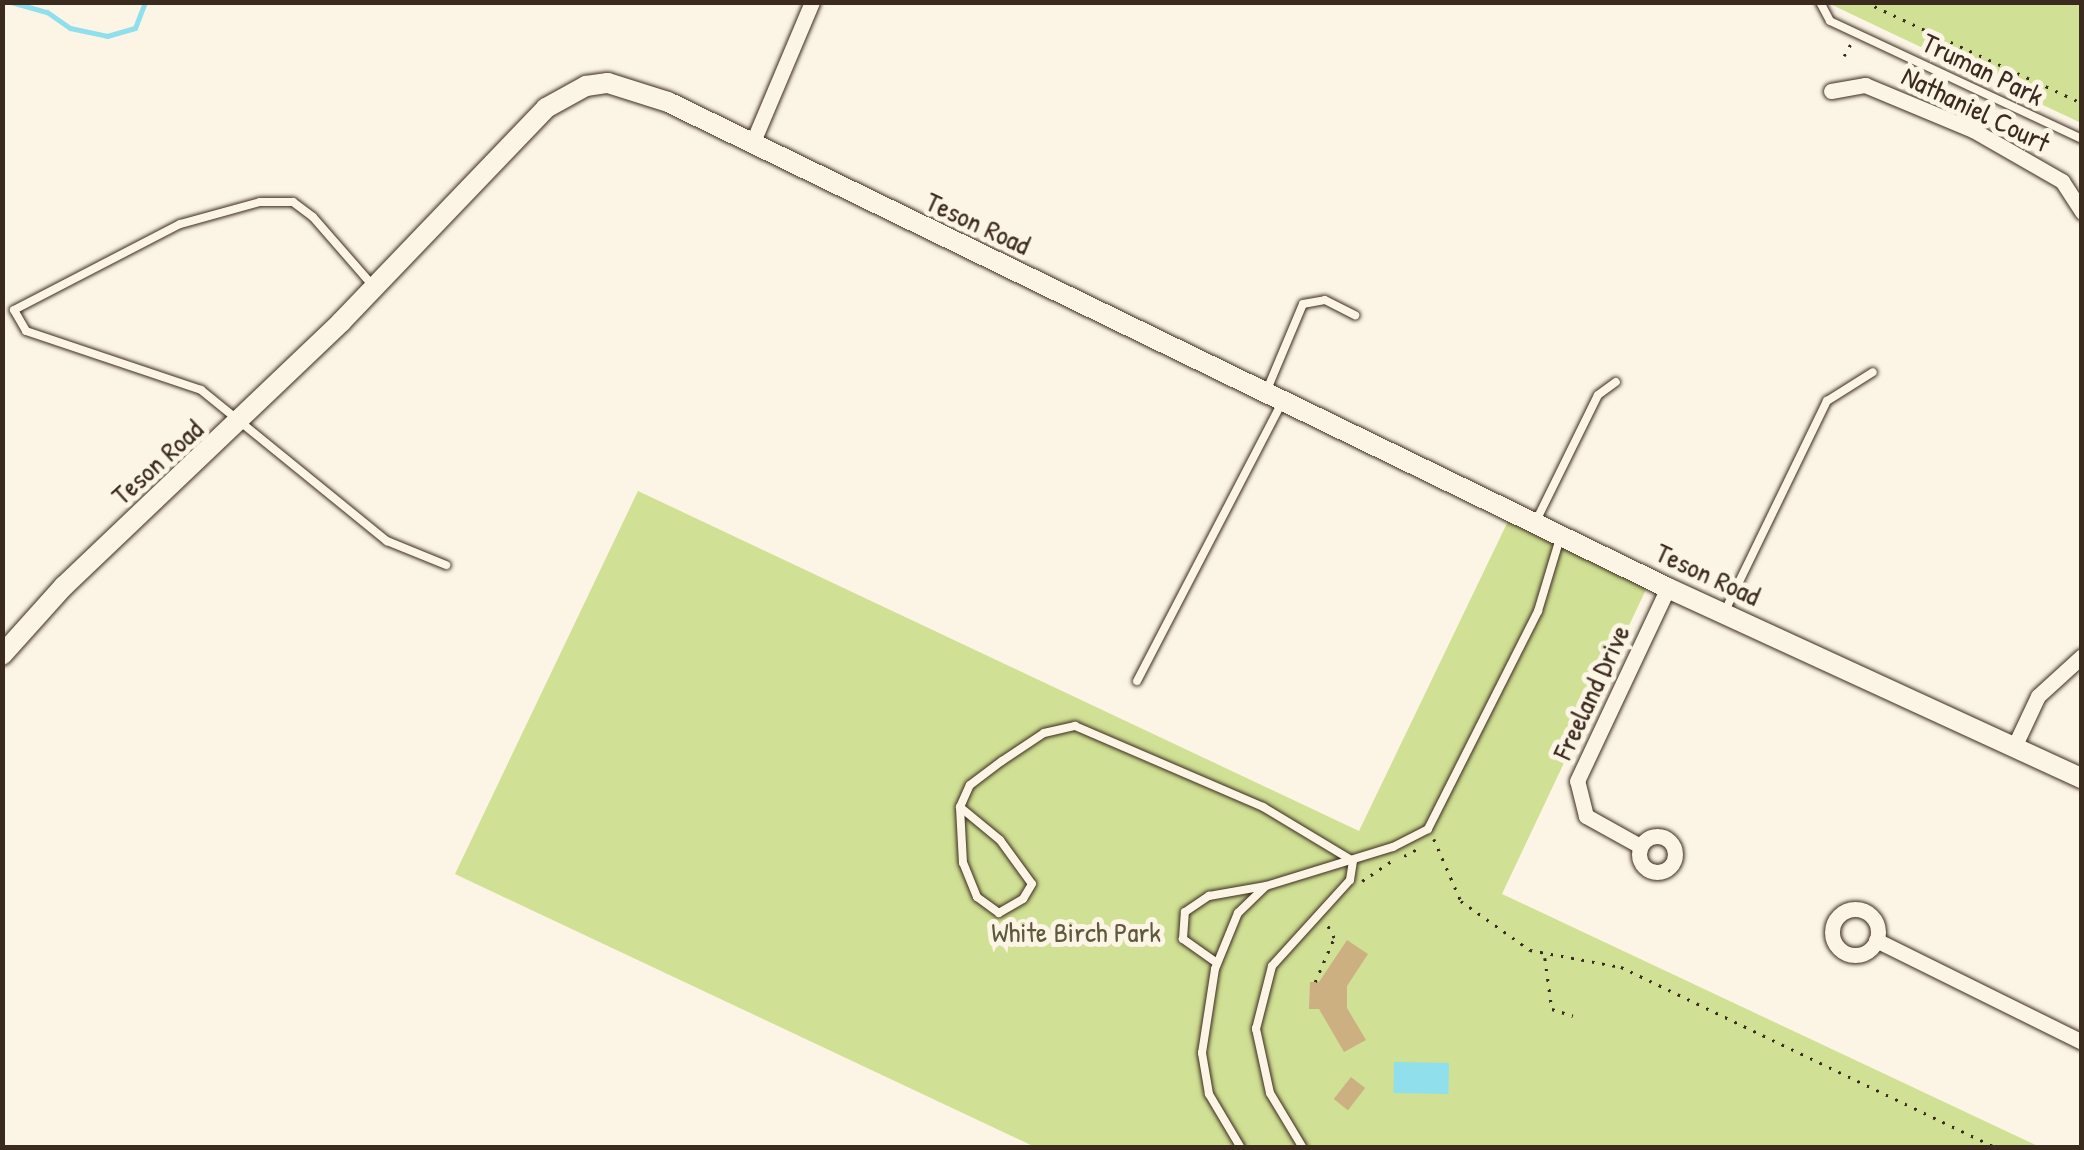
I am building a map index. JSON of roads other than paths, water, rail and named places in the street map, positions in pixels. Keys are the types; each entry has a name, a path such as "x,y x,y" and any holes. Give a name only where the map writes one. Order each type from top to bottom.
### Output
{"street":[{"path":"752,144 812,2"},
{"name":"Nathaniel Court","path":"1831,91 1865,84 1974,130 2043,166 2062,181 2082,212"},
{"name":"Teson Road","path":"2,655 87,564 242,420 546,108 586,86 628,86 1668,588 2082,778"},
{"name":"Freeland Drive","path":"1640,846 1586,816 1577,780 1668,588"},
{"path":"2014,746 2038,696 2082,656"},
{"path":"1876,940 2082,1042"}],"lane":[{"name":"Truman Park","path":"1820,2 1830,21 2082,139"},
{"path":"374,287 312,217 292,202 260,202 180,224 14,310 26,331 201,390 387,541 446,565"},
{"path":"1137,681 1274,396 1303,304 1324,300 1355,315"},
{"path":"1724,613 1827,402 1873,372"},
{"path":"1536,521 1598,395 1616,382"},
{"path":"1217,964 1183,939 1185,912 1209,896 1266,886 1353,861 1428,829 1442,810 1538,611 1561,534"},
{"path":"960,807 1000,840 1032,884 1023,900 999,913 977,897 963,863 960,807 970,785 1002,761 1044,733 1075,726 1264,807 1353,861"},
{"path":"1303,1148 1270,1093 1256,1029 1272,966 1350,880 1353,861"},
{"path":"1241,1148 1209,1094 1202,1053 1217,964 1238,913 1266,886"}],"water":[{"path":"1394,1062 1449,1063 1448,1094 1393,1093"}],"waterway":[{"path":"11,2 47,12 70,28 107,36 135,28 145,2"}],"park label":[{"name":"White Birch Park","path":"1076,932"}]}
